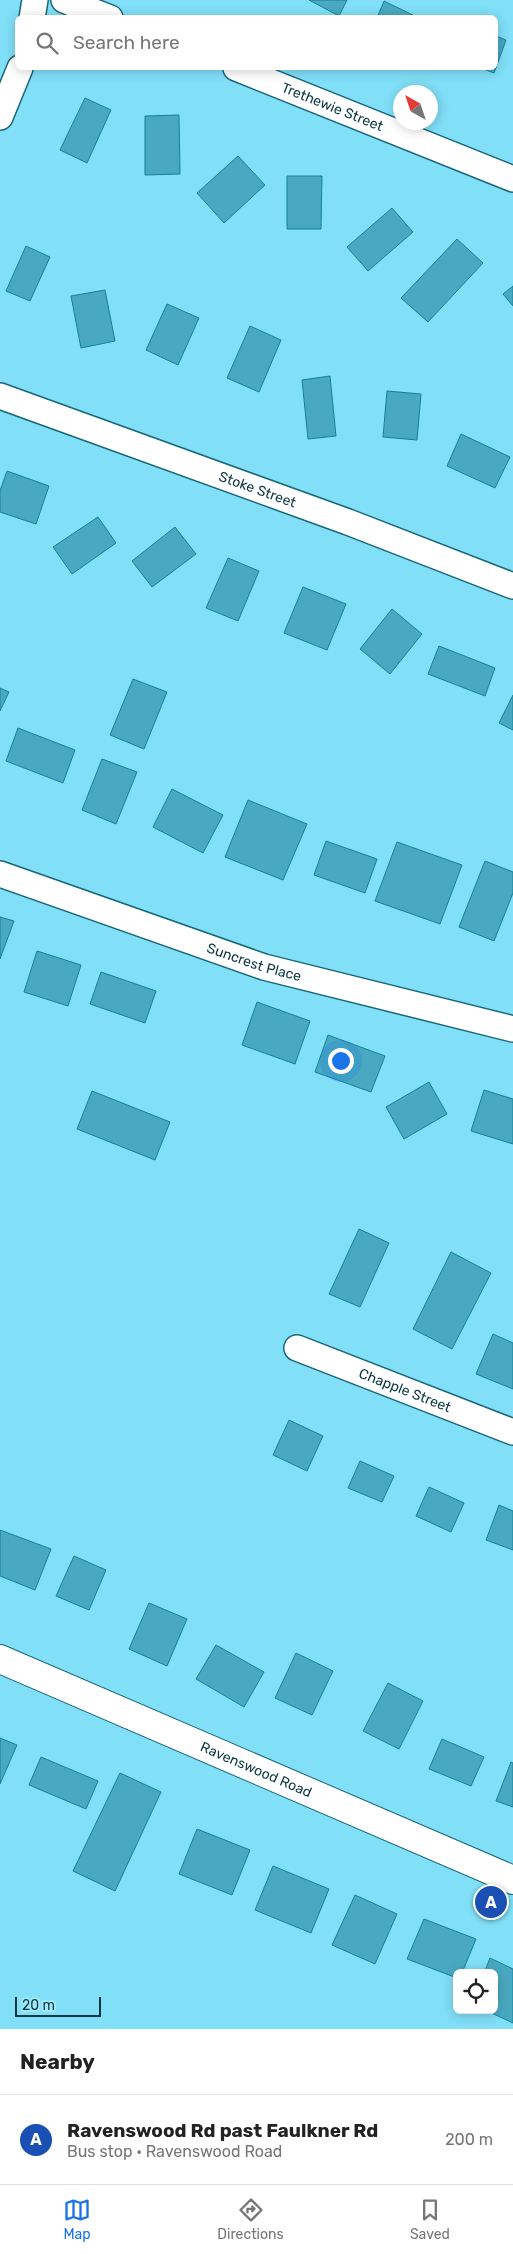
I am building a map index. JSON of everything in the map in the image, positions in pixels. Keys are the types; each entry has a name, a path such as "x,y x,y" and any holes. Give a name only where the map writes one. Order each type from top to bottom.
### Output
{"street":[{"path":"32,15 35,0"},
{"path":"64,0 102,15"},
{"path":"0,117 19,70"},
{"name":"Trethewie Street","path":"241,70 513,179"},
{"name":"Stoke Street","path":"0,396 348,522 513,586"},
{"name":"Suncrest Place","path":"0,874 264,967 513,1029"},
{"name":"Chapple Street","path":"297,1348 513,1432"},
{"name":"Ravenswood Road","path":"0,1660 513,1880"}],"building":[{"path":"309,0 347,0 340,15"},
{"path":"384,1 413,15 378,15"},
{"path":"498,37 506,40 498,62"},
{"path":"85,98 111,110 87,163 60,150"},
{"path":"179,115 180,174 145,175 145,116"},
{"path":"238,156 265,185 224,223 197,193"},
{"path":"287,176 322,176 321,229 287,229"},
{"path":"392,208 413,232 368,271 347,247"},
{"path":"457,239 483,263 428,322 401,298"},
{"path":"26,246 50,257 30,301 6,291"},
{"path":"513,286 513,306 503,294"},
{"path":"105,290 115,341 81,348 71,296"},
{"path":"167,304 199,318 178,365 146,350"},
{"path":"250,326 281,340 259,392 227,378"},
{"path":"330,376 336,436 308,439 302,380"},
{"path":"387,391 421,394 417,440 383,437"},
{"path":"461,434 510,457 495,488 447,466"},
{"path":"7,471 49,486 36,524 0,512 0,491"},
{"path":"98,517 116,543 72,574 53,547"},
{"path":"175,527 196,554 152,587 132,561"},
{"path":"228,558 259,571 238,621 206,608"},
{"path":"303,587 346,604 327,650 284,633"},
{"path":"392,609 422,634 390,674 360,649"},
{"path":"439,646 495,668 485,696 428,674"},
{"path":"133,679 167,692 144,749 110,735"},
{"path":"0,688 9,692 0,711"},
{"path":"513,695 513,730 499,723"},
{"path":"18,728 75,750 63,783 6,761"},
{"path":"102,759 137,772 116,824 82,810"},
{"path":"172,789 223,815 203,853 153,827"},
{"path":"248,800 307,824 283,880 225,857"},
{"path":"326,841 377,859 365,893 314,875"},
{"path":"397,842 462,865 440,924 375,901"},
{"path":"485,861 513,872 513,893 494,941 459,927"},
{"path":"0,917 14,921 0,959"},
{"path":"37,951 81,965 68,1006 24,992"},
{"path":"101,972 156,991 145,1023 90,1004"},
{"path":"257,1002 310,1021 295,1064 242,1045"},
{"path":"328,1035 385,1056 371,1092 315,1072"},
{"path":"429,1082 447,1114 404,1139 386,1107"},
{"path":"484,1090 513,1099 513,1144 471,1131"},
{"path":"92,1091 170,1122 155,1160 77,1129"},
{"path":"359,1229 389,1243 360,1307 329,1294"},
{"path":"451,1252 491,1273 452,1349 413,1329"},
{"path":"493,1334 513,1343 513,1389 476,1374"},
{"path":"289,1420 323,1436 307,1471 273,1455"},
{"path":"360,1461 394,1476 382,1502 348,1488"},
{"path":"429,1487 464,1503 451,1532 416,1516"},
{"path":"499,1505 513,1511 513,1550 486,1540"},
{"path":"0,1530 51,1549 35,1590 0,1576"},
{"path":"74,1556 106,1570 89,1610 56,1596"},
{"path":"149,1603 187,1619 167,1666 129,1649"},
{"path":"216,1645 264,1672 244,1707 196,1679"},
{"path":"296,1653 333,1671 312,1715 275,1698"},
{"path":"388,1683 423,1701 399,1749 363,1731"},
{"path":"0,1738 17,1745 0,1784"},
{"path":"442,1739 484,1757 471,1786 429,1769"},
{"path":"41,1757 98,1781 86,1809 29,1785"},
{"path":"511,1762 513,1763 513,1807 496,1801"},
{"path":"120,1773 161,1792 115,1891 73,1871"},
{"path":"197,1829 250,1850 232,1895 179,1874"},
{"path":"273,1866 329,1889 311,1933 255,1910"},
{"path":"355,1895 397,1914 375,1964 332,1945"},
{"path":"424,1919 476,1939 464,1969 453,1969 453,1976 407,1959"},
{"path":"490,1958 513,1969 513,2023 494,2014 498,2014 498,1969 486,1969"}],"place":[{"name":"Ravenswood Rd past Faulkner Rd","path":"491,1902"}]}
